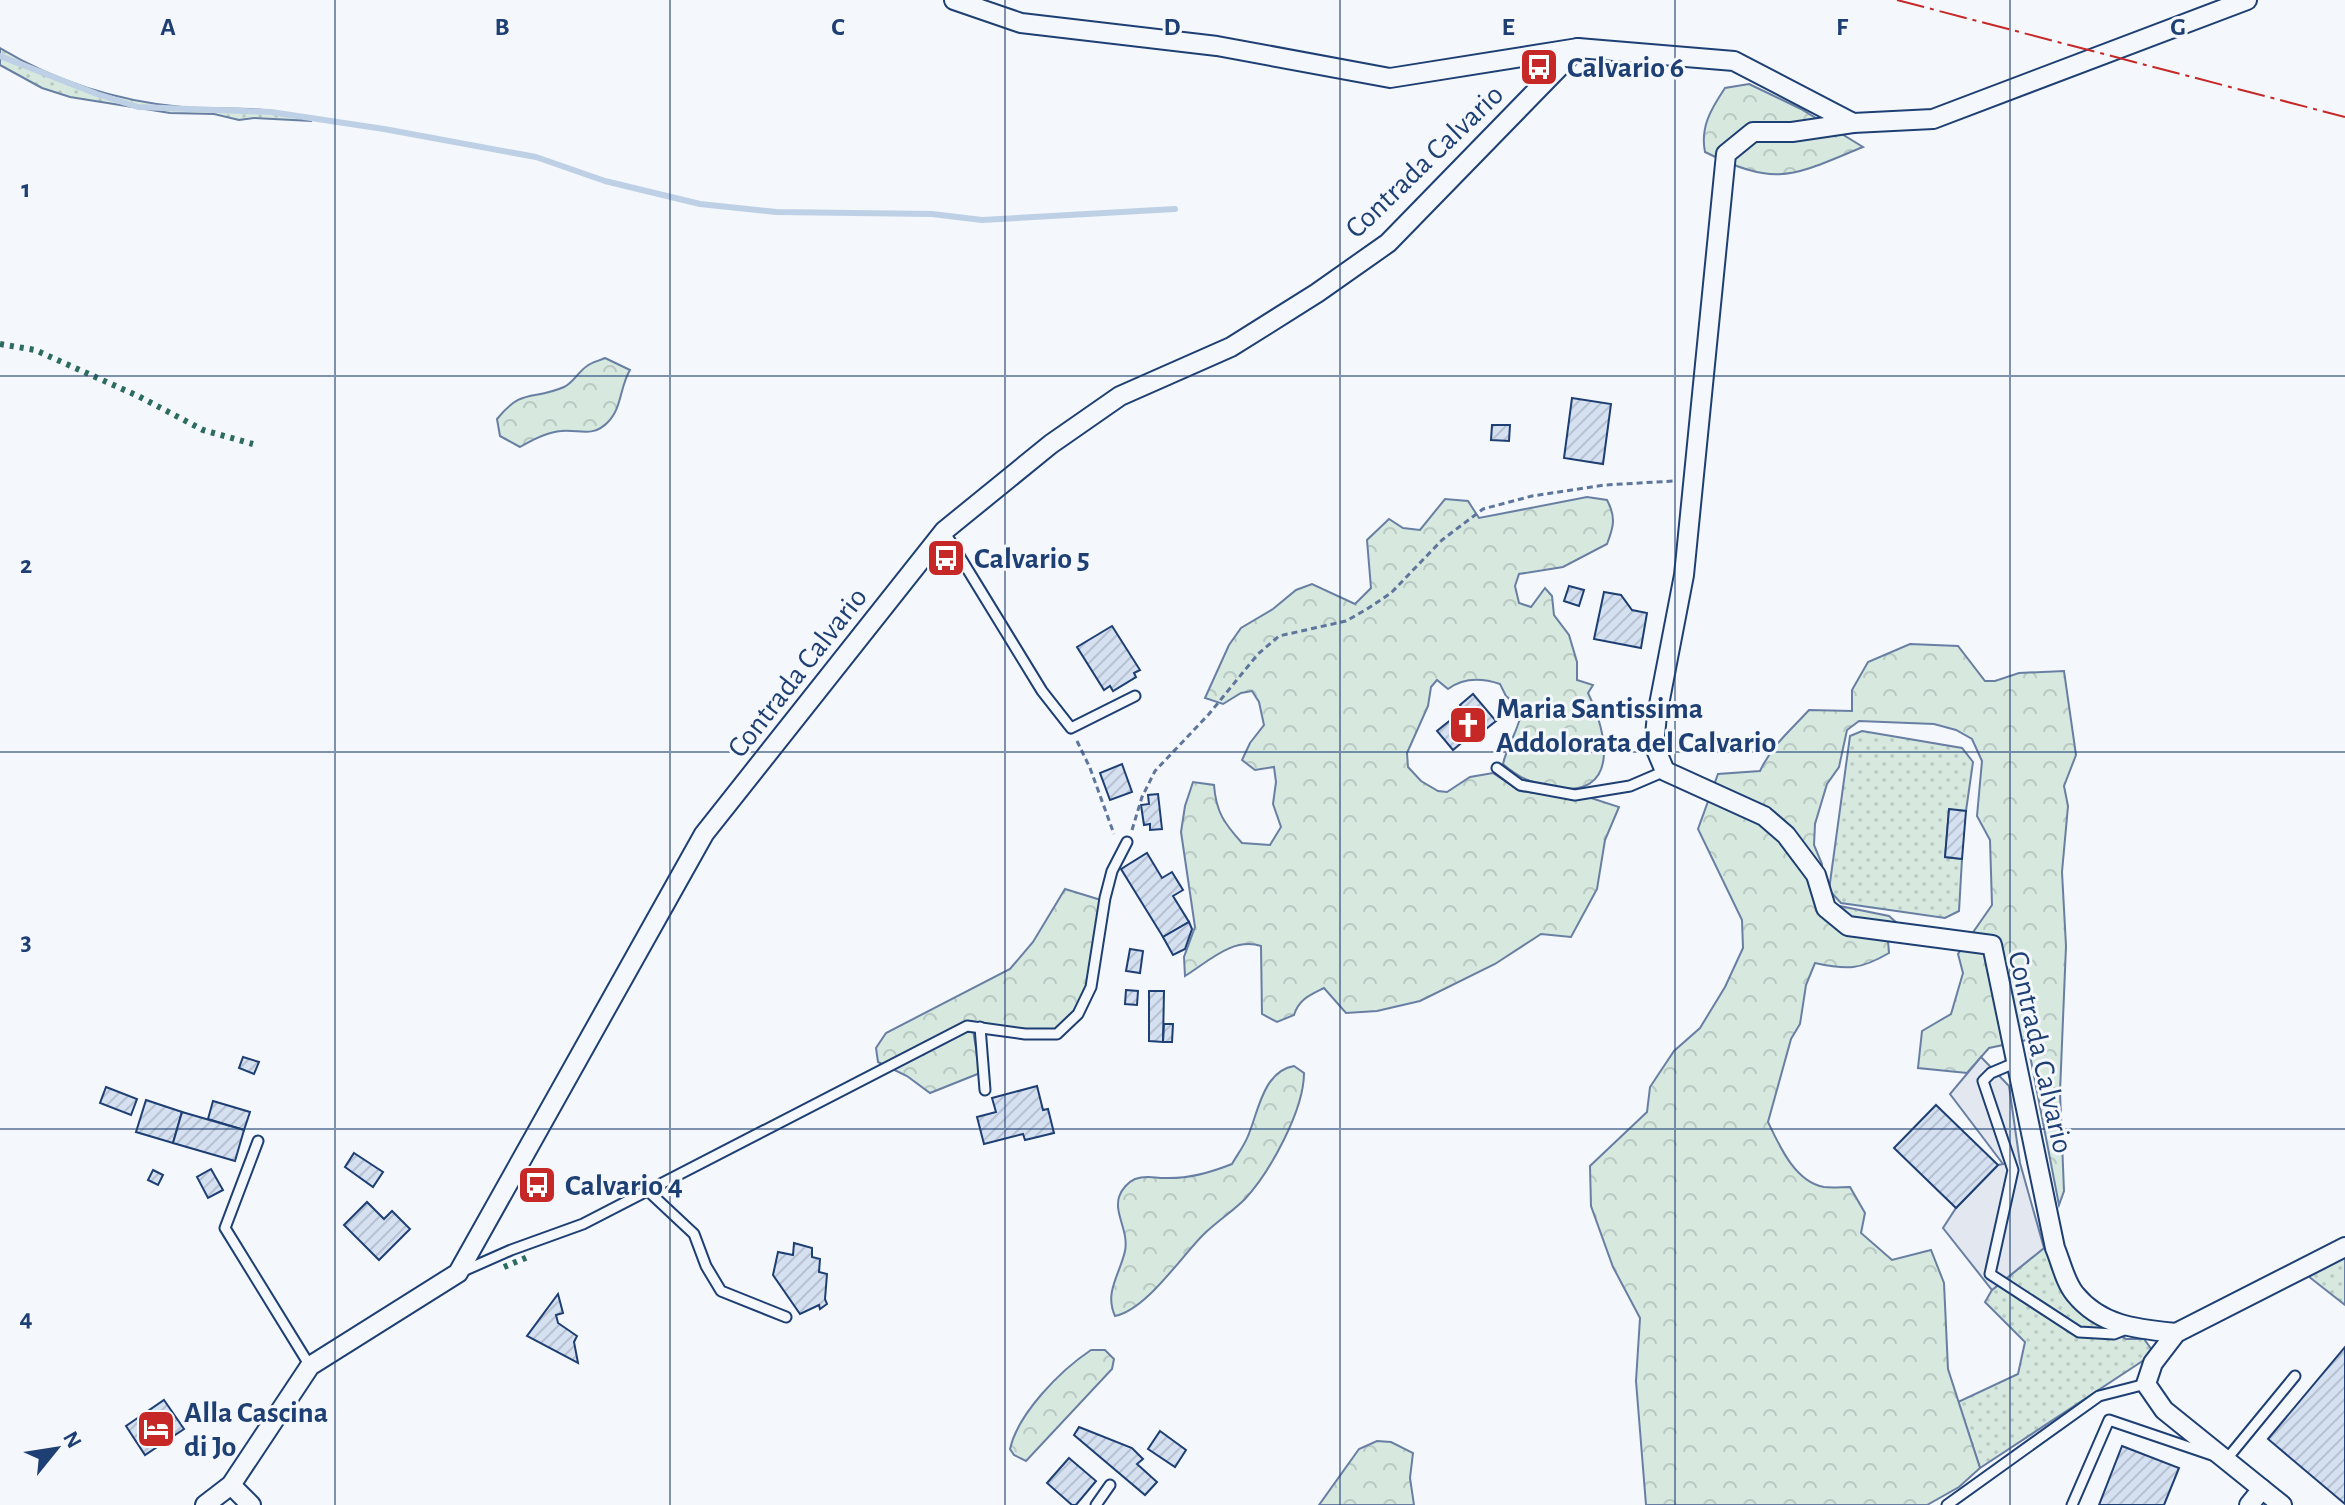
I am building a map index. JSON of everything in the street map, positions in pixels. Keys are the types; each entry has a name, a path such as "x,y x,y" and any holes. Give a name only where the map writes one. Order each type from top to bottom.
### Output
{"street":[{"name":"Contrada Calvario","path":"954,0 1021,23 1217,46 1390,78 1578,48 1734,61 1853,123"},
{"path":"1665,771 1654,745 1684,575 1726,154 1753,132 1792,132 1853,123 1933,119 2247,0"},
{"name":"Contrada Calvario","path":"205,1505 231,1485 310,1366 458,1273 704,834 944,531 1051,444 1120,396 1231,347 1317,293 1388,243 1578,48"},
{"name":"Contrada Calvario","path":"1665,771 1764,816 1786,835 1816,875 1826,908 1848,926 1992,945 2055,1248 2074,1293 2103,1319 2129,1328 2176,1333"},
{"path":"2282,1505 2164,1410 2146,1384 2153,1363 2176,1333 2345,1247"},
{"path":"231,1485 251,1505"},
{"path":"2249,1505 2262,1489"}],"lane":[{"path":"944,531 1042,691 1071,728 1135,696"},
{"path":"1497,768 1520,785 1575,795 1630,786 1665,771"},
{"path":"458,1273 583,1224 967,1026 1025,1034 1057,1034 1078,1014 1091,987 1105,898 1112,871 1127,842"},
{"path":"980,1027 985,1090"},
{"path":"2017,1062 1991,1073 1983,1081 2013,1170 1990,1274 2079,1332 2114,1334 2129,1328"},
{"path":"258,1141 225,1228 310,1366"},
{"path":"647,1190 694,1234 706,1266 721,1291 786,1317"},
{"path":"2072,1505 2109,1420 2227,1460 2295,1376"},
{"path":"1947,1505 2099,1396 2146,1384"},
{"path":"1096,1505 1110,1485"}],"path":[{"path":"1071,728 1090,768 1112,833 1127,842 1142,797 1155,771 1209,714 1258,654 1279,636 1346,621 1367,609 1391,593 1442,540 1483,509 1560,491 1605,485 1669,483 1694,477"}],"green space":[{"path":"0,48 65,80 134,100 182,107 263,110 312,121 239,120 214,114 170,113 70,97 42,88 0,65"},
{"path":"1749,84 1801,109 1863,147 1819,165 1785,174 1750,170 1705,152 1705,126 1725,88"},
{"path":"605,358 630,370 616,410 602,427 591,431 550,433 520,447 500,436 497,419 514,402 564,387 591,363"},
{"path":"1587,497 1607,500 1610,506 1613,522 1607,544 1563,567 1519,574 1515,586 1519,603 1531,607 1545,588 1552,596 1554,615 1569,635 1577,662 1577,680 1593,685 1588,693 1604,744 1599,774 1590,784 1574,788 1552,787 1538,784 1509,769 1503,764 1522,709 1506,696 1500,684 1486,681 1466,681 1448,689 1437,680 1431,687 1428,706 1407,753 1408,767 1421,781 1438,791 1447,792 1470,777 1493,773 1520,791 1574,798 1585,796 1619,807 1605,840 1597,889 1571,937 1541,934 1495,964 1420,1001 1377,1011 1346,1013 1324,988 1302,1001 1294,1015 1277,1022 1262,1014 1261,946 1251,944 1231,948 1185,976 1184,957 1195,927 1181,832 1193,782 1214,785 1222,817 1242,843 1270,845 1281,827 1273,804 1276,782 1274,767 1255,770 1242,760 1264,725 1259,702 1252,691 1241,693 1223,704 1205,698 1229,645 1241,628 1273,609 1296,590 1312,584 1355,604 1371,588 1367,540 1389,519 1403,528 1420,530 1445,499 1468,501 1479,518"},
{"path":"1910,644 1958,646 1985,681 2019,673 2064,671 2076,755 2064,786 2068,806 2062,872 2066,946 2060,1092 2064,1191 2059,1205 2027,1040 1989,1048 1967,1073 1918,1068 1922,1031 1951,1014 1963,973 1958,954 1992,905 1990,840 1977,816 1982,761 1972,739 1956,730 1934,724 1859,721 1847,730 1839,767 1827,784 1815,824 1814,845 1822,864 1823,892 1835,905 1889,916 1897,923 1888,941 1889,953 1879,959 1853,967 1815,963 1806,985 1800,1024 1791,1039 1768,1122 1789,1161 1805,1178 1824,1187 1850,1187 1865,1213 1861,1233 1892,1260 1931,1250 1944,1283 1948,1369 1980,1468 1959,1487 1927,1505 1646,1505 1636,1381 1640,1318 1613,1267 1591,1206 1590,1166 1647,1112 1650,1087 1674,1051 1700,1028 1725,987 1743,948 1742,920 1698,829 1718,774 1760,771 1776,746 1809,710 1852,711 1852,690 1868,662"},
{"path":"1862,731 1962,748 1973,762 1966,811 1949,810 1945,857 1962,859 1959,911 1945,918 1841,903 1829,890 1850,736"},
{"path":"1065,889 1101,900 1089,982 1075,1014 1062,1028 1043,1033 972,1024 980,1073 930,1093 907,1076 878,1062 876,1048 886,1033 1010,969 1033,942"},
{"path":"1294,1066 1304,1073 1298,1104 1284,1140 1255,1187 1203,1235 1150,1294 1127,1312 1115,1316 1112,1291 1126,1244 1118,1210 1123,1189 1139,1178 1191,1176 1232,1164 1246,1140 1268,1084 1275,1076"},
{"path":"2044,1248 2095,1322 2126,1339 2144,1339 2152,1350 2144,1360 1980,1468 1958,1402 2018,1374 2025,1342 1985,1302 1992,1290"},
{"path":"2345,1257 2345,1305 2308,1276"},
{"path":"1091,1350 1105,1350 1114,1359 1112,1369 1026,1461 1014,1455 1010,1449 1031,1407 1054,1381"},
{"path":"1377,1441 1391,1442 1413,1453 1410,1478 1414,1505 1319,1505 1359,1449"}],"shaded area":[{"path":"1981,1057 2009,1086 2020,1163 2044,1248 1992,1290 1943,1228 1956,1208 1998,1165 2003,1164 1950,1094"}],"building":[{"path":"1572,398 1611,404 1603,464 1564,458"},
{"path":"1492,425 1510,425 1509,441 1491,440"},
{"path":"1569,586 1584,590 1579,606 1564,601"},
{"path":"1604,592 1621,595 1632,610 1647,613 1641,648 1594,639"},
{"path":"1112,626 1140,670 1134,673 1136,677 1113,691 1110,686 1104,690 1077,647"},
{"name":"Maria Santissima Addolorata del Calvario","path":"1473,694 1496,721 1482,732 1479,728 1453,750 1437,731 1463,710 1460,705"},
{"path":"1122,764 1132,792 1110,800 1100,773"},
{"path":"1158,794 1162,829 1150,830 1150,824 1144,825 1141,805 1149,804 1148,795"},
{"path":"1949,809 1966,811 1962,859 1945,857"},
{"path":"1147,853 1162,878 1172,872 1183,890 1173,896 1189,922 1163,937 1121,869"},
{"path":"1189,922 1192,929 1185,949 1173,955 1163,937"},
{"path":"1130,949 1143,951 1140,973 1126,971"},
{"path":"1126,990 1138,991 1137,1005 1125,1004"},
{"path":"1149,991 1164,991 1163,1042 1149,1041"},
{"path":"1164,1024 1173,1024 1172,1042 1163,1042"},
{"path":"243,1057 259,1062 254,1074 239,1068"},
{"path":"1037,1086 1043,1110 1048,1109 1054,1133 1025,1140 1023,1134 984,1144 977,1117 996,1112 992,1098"},
{"path":"106,1087 137,1099 131,1115 100,1103"},
{"path":"146,1100 182,1112 173,1143 136,1132"},
{"path":"213,1101 250,1112 244,1130 208,1119"},
{"path":"1936,1105 1998,1165 1956,1208 1894,1148"},
{"path":"182,1112 244,1130 235,1161 173,1143"},
{"path":"354,1153 383,1172 373,1187 345,1167"},
{"path":"211,1169 223,1190 208,1198 197,1177"},
{"path":"153,1170 163,1175 158,1185 148,1180"},
{"path":"367,1202 384,1219 392,1211 410,1229 379,1260 344,1225"},
{"path":"794,1243 812,1248 812,1257 820,1259 819,1272 827,1274 827,1304 800,1314 773,1275 778,1252 793,1255"},
{"path":"558,1294 563,1313 556,1315 558,1323 577,1336 574,1342 578,1363 527,1336"},
{"path":"2345,1347 2345,1504 2268,1439"},
{"path":"164,1400 184,1429 145,1455 126,1426"},
{"path":"1079,1427 1132,1448 1143,1459 1137,1464 1157,1482 1145,1495 1074,1435"},
{"path":"1160,1431 1186,1450 1175,1467 1148,1449"},
{"path":"2122,1446 2179,1468 2164,1505 2099,1505"},
{"path":"1069,1458 1096,1481 1076,1505 1072,1505 1047,1483"}],"waterway":[{"path":"0,56 138,107 271,112 384,129 536,157 605,181 700,204 776,212 932,214 982,220 1175,209"}],"hedge":[{"path":"0,344 35,350 138,396 203,430 253,444"},
{"path":"504,1267 530,1256"}],"power":[{"path":"1897,0 2345,117"}],"place":[{"name":"Calvario 6","path":"1539,67"},
{"name":"Calvario 5","path":"946,558"},
{"name":"Maria Santissima Addolorata del Calvario","path":"1468,725"},
{"name":"Calvario 4","path":"537,1185"},
{"name":"Alla Cascina di Jo","path":"156,1429"}]}
